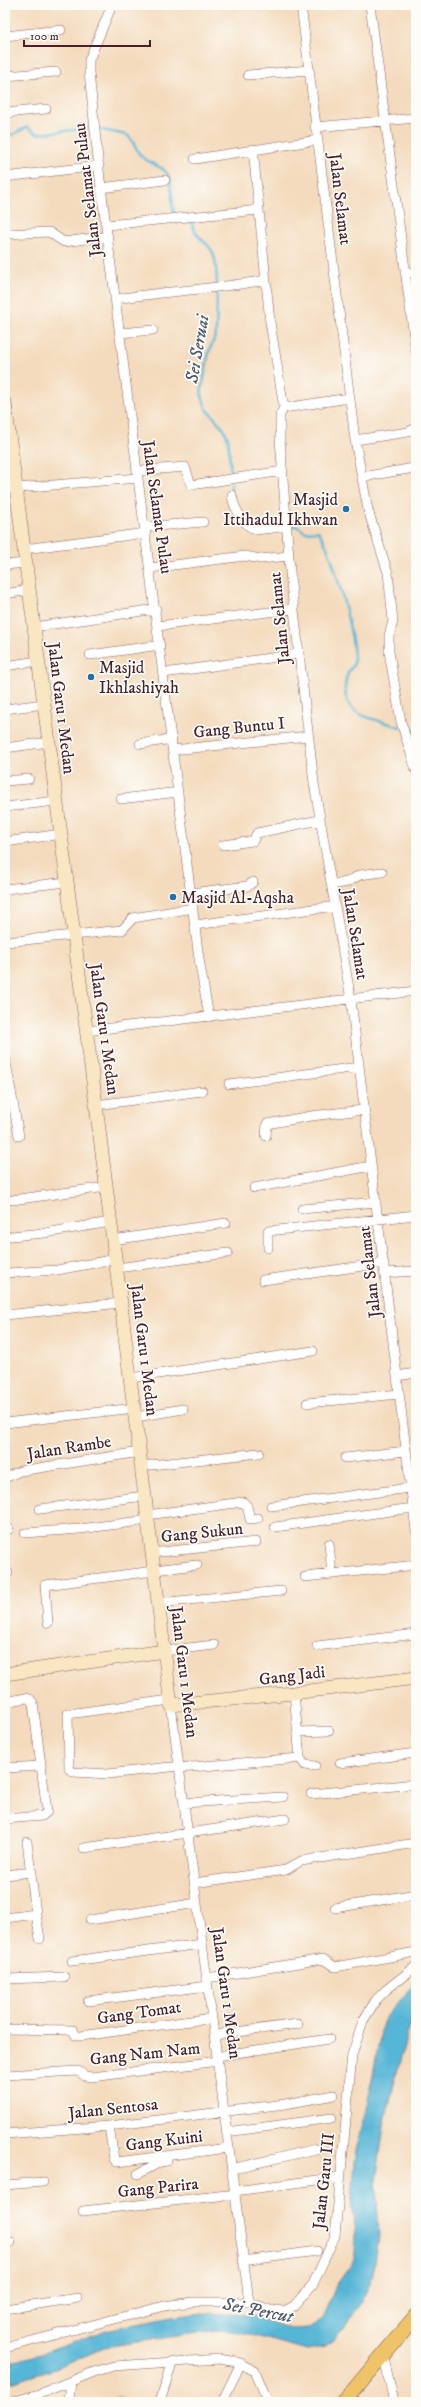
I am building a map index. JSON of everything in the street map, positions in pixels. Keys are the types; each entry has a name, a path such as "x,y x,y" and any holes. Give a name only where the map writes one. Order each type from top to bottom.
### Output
{"main road":[{"path":"344,2402 416,2316"}],"street":[{"name":"Jalan Selamat Pulau","path":"112,5 89,60 98,166 146,530 195,925 209,1017"},
{"name":"Jalan Selamat","path":"301,5 355,440 368,510 388,573 393,621 389,636 389,652 401,726 416,770"},
{"path":"370,5 416,352"},
{"path":"5,36 61,30"},
{"path":"248,75 308,70"},
{"path":"5,76 56,72"},
{"path":"5,113 46,109"},
{"path":"315,127 385,122 416,118"},
{"path":"195,159 318,140"},
{"name":"Jalan Selamat","path":"253,149 270,322 284,408 280,415 286,526 298,654 319,820 332,885 351,1000 363,1110 379,1220 416,1531"},
{"path":"5,177 98,166"},
{"path":"101,188 165,180"},
{"path":"106,225 259,210"},
{"path":"5,234 49,232 64,242 108,236"},
{"path":"405,273 416,272"},
{"path":"116,299 172,290 218,289 266,280"},
{"path":"120,333 153,330"},
{"path":"284,408 349,398"},
{"name":"Jalan Garu 1 Medan","path":"5,403 10,488 26,563 131,1378 151,1553 218,2058 226,2132 236,2193 249,2302"},
{"path":"355,440 408,432 416,428"},
{"path":"10,488 138,475 186,467 191,485 283,471"},
{"path":"362,477 414,468"},
{"path":"232,495 235,507 249,526 255,529 286,526"},
{"path":"24,549 204,522"},
{"path":"150,568 245,556 261,559 288,556"},
{"path":"5,565 26,563"},
{"path":"5,594 29,590"},
{"path":"34,627 156,609"},
{"path":"158,626 293,609"},
{"path":"90,655 160,645"},
{"path":"164,673 298,654"},
{"path":"5,666 38,661"},
{"path":"5,709 44,704"},
{"name":"Gang Buntu I","path":"173,750 308,736"},
{"path":"140,744 172,739"},
{"path":"5,748 49,742"},
{"path":"5,782 29,779"},
{"path":"121,799 178,792"},
{"path":"5,807 56,801"},
{"path":"223,845 253,841 257,833 319,820"},
{"path":"12,841 61,834"},
{"path":"332,885 347,882 360,875 382,872"},
{"path":"5,889 67,882"},
{"path":"191,893 248,886 253,882"},
{"path":"195,925 335,906"},
{"path":"5,942 122,930 133,918 193,908"},
{"path":"86,1031 416,991"},
{"path":"5,1057 9,1110 19,1136"},
{"path":"229,1084 358,1067"},
{"path":"96,1104 202,1091"},
{"path":"266,1136 267,1124 311,1116 363,1110"},
{"path":"254,1188 371,1166"},
{"path":"12,1200 106,1187"},
{"path":"302,1209 376,1202"},
{"path":"268,1248 268,1231 416,1215"},
{"path":"11,1236 45,1233 110,1222"},
{"path":"113,1240 226,1223"},
{"path":"7,1273 57,1270 228,1253"},
{"path":"263,1280 385,1268 416,1271"},
{"path":"5,1315 121,1303"},
{"path":"131,1378 313,1351"},
{"path":"397,1376 416,1373"},
{"path":"307,1403 399,1394"},
{"path":"5,1424 183,1409"},
{"path":"345,1458 406,1451"},
{"name":"Jalan Rambe","path":"5,1478 20,1471 140,1452"},
{"path":"142,1466 259,1453"},
{"path":"271,1506 410,1488"},
{"path":"40,1509 145,1496"},
{"path":"25,1533 80,1529 243,1502 247,1506 250,1519 258,1518"},
{"path":"275,1527 413,1508"},
{"name":"Gang Sukun","path":"151,1553 256,1542"},
{"path":"328,1544 332,1573"},
{"path":"305,1577 416,1564"},
{"path":"48,1623 45,1585 197,1565"},
{"path":"158,1603 281,1591"},
{"path":"317,1646 416,1634"},
{"path":"5,1674 214,1645"},
{"name":"Gang Jadi","path":"171,1702 294,1693 416,1678"},
{"path":"294,1693 300,1758 305,1766 315,1766"},
{"path":"5,1702 26,1698 32,1701 46,1814 28,1818 5,1820"},
{"path":"171,1702 68,1714 69,1769 73,1772 108,1774 300,1758"},
{"path":"298,1732 329,1731"},
{"path":"340,1763 416,1753"},
{"path":"5,1768 40,1766"},
{"path":"311,1794 416,1784"},
{"path":"184,1803 282,1797"},
{"path":"84,1848 285,1819"},
{"path":"27,1842 40,1938"},
{"path":"194,1883 286,1870 301,1861 416,1844"},
{"path":"5,1875 32,1872"},
{"path":"335,1908 416,1894"},
{"path":"90,1920 197,1903"},
{"path":"5,1918 36,1914"},
{"path":"72,1961 202,1944"},
{"path":"88,2001 207,1982 322,1959 335,1967 416,1952"},
{"name":"Jalan Garu III","path":"5,2348 164,2306 192,2302 249,2302 270,2310 284,2310 294,2306 310,2288 335,2236 352,2055 363,2020 376,2000 416,1966"},
{"path":"5,1979 64,1977"},
{"name":"Gang Tomat","path":"5,2029 75,2031 76,2036 81,2036 212,2018"},
{"path":"214,2035 298,2024"},
{"name":"Gang Nam Nam","path":"5,2075 78,2071 85,2076 92,2077 329,2039"},
{"name":"Jalan Sentosa","path":"5,2134 109,2126 224,2112 334,2095"},
{"path":"226,2132 332,2118"},
{"name":"Gang Kuini","path":"109,2126 114,2159 117,2162 229,2151"},
{"path":"232,2169 316,2149"},
{"path":"138,2174 160,2162 229,2151"},
{"name":"Gang Parira","path":"83,2212 236,2193 340,2177"},
{"path":"5,2185 44,2182"},
{"path":"243,2261 317,2251"},
{"path":"5,2309 78,2298"},
{"path":"383,2354 394,2402"},
{"path":"12,2402 38,2398 72,2381 114,2366 219,2359 241,2363 257,2374 268,2402"},
{"path":"160,2402 173,2362"},
{"path":"222,2402 241,2363"},
{"path":"69,2402 72,2381"}],"water":[{"name":"Sei Percut","path":"416,1983 416,2011 406,2038 384,2125 376,2181 379,2236 375,2264 371,2281 359,2307 332,2342 324,2347 307,2350 241,2332 217,2330 104,2347 58,2367 5,2384 5,2364 44,2353 106,2330 172,2317 202,2313 251,2315 291,2329 309,2328 316,2324 323,2317 337,2284 353,2262 355,2253 356,2235 352,2199 356,2151 367,2106 382,2026 385,2017"}],"waterway":[{"name":"Sei Seruai","path":"5,135 12,135 27,127 37,134 92,128 127,135 130,137 142,157 164,170 170,178 174,216"},
{"name":"Sei Seruai","path":"187,221 192,223 196,233 213,253 216,264 217,284"},
{"name":"Sei Seruai","path":"217,289 216,334 209,352 201,393 206,408 224,429 228,439 231,474"},
{"name":"Sei Seruai","path":"231,483 231,494"},
{"name":"Sei Seruai","path":"288,527 297,526 305,532 318,531 330,556 342,595 351,635 354,663 346,678 345,687 349,704 356,712 362,715 400,727"},
{"name":"Sei Seruai","path":"405,729 416,731"}],"place":[{"name":"Masjid Ittihadul Ikhwan","path":"346,509"},
{"name":"Masjid Ikhlashiyah","path":"91,677"},
{"name":"Masjid Al-Aqsha","path":"173,897"}]}
